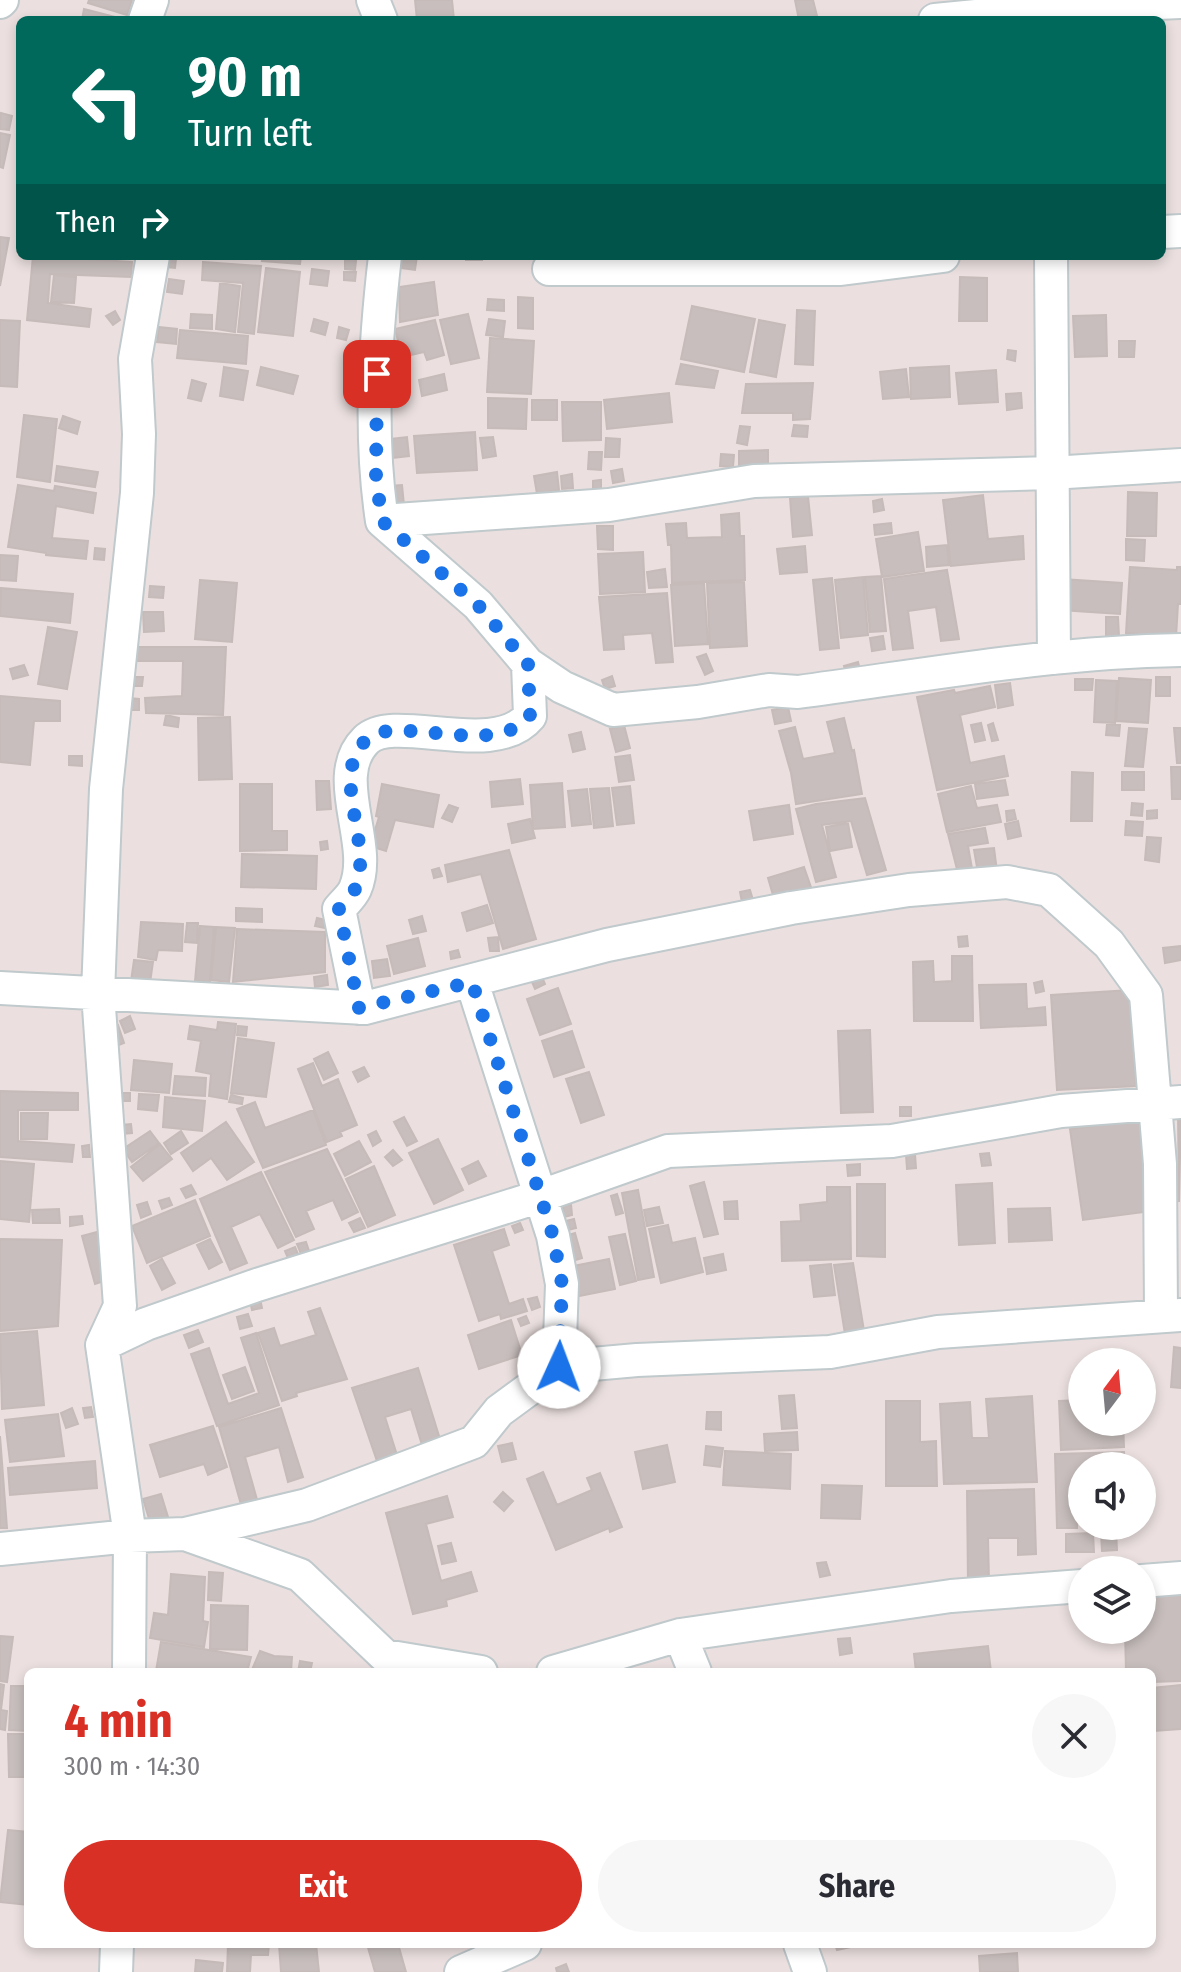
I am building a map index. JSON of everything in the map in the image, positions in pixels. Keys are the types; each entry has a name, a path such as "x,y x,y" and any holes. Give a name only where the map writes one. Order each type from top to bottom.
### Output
{"street":[{"path":"983,16 1181,2"},
{"path":"129,1668 130,1536 102,1345 120,1306 98,993 106,789 137,493 139,434 135,359 152,260"},
{"path":"385,260 375,399 376,477 382,521 478,605 528,664 562,687 613,710 698,702 769,690 798,692 1119,651 1181,650"},
{"path":"549,269 841,269 912,260"},
{"path":"1051,260 1054,658"},
{"path":"382,521 609,505 754,481 1051,473 1181,465"},
{"path":"359,1008 339,909 355,890 360,861 350,773 355,755 367,738 389,731 470,736 510,732 524,724 530,716 528,664"},
{"path":"0,988 359,1008 472,982 607,945 791,908 909,890 1007,882 1049,890 1109,944 1146,995 1167,1104 1160,1164 1171,1316 938,1332 830,1352 637,1360 559,1367 499,1411 474,1442 307,1505 185,1534 130,1536 0,1549"},
{"path":"472,982 538,1197 553,1236 562,1284 559,1367"},
{"path":"102,1345 146,1324 257,1285 538,1197 668,1151 892,1141 1061,1111 1167,1104"},
{"path":"185,1534 300,1575 385,1656 457,1668"},
{"path":"1156,1580 1181,1578"},
{"path":"567,1668 680,1635 951,1596 1068,1587"},
{"path":"680,1635 693,1668"},
{"path":"116,1972 117,1948"},
{"path":"461,1972 516,1948"},
{"path":"801,1948 810,1972"}],"building":[{"path":"89,0 132,0 127,15 88,3"},
{"path":"415,0 452,0 454,16 417,16"},
{"path":"795,0 813,0 817,16 798,16"},
{"path":"84,9 111,16 83,16"},
{"path":"1,113 12,116 9,130 0,129"},
{"path":"0,133 10,135 3,168 0,167"},
{"path":"0,237 9,238 0,286"},
{"path":"33,260 132,262 131,277 50,274 48,303 91,309 89,327 27,320"},
{"path":"167,260 176,260 175,268 166,267"},
{"path":"262,260 300,260 300,264"},
{"path":"345,260 356,261 355,270 345,269"},
{"path":"401,260 416,260 415,270 400,268"},
{"path":"203,262 261,266 254,334 238,332 243,283 202,280"},
{"path":"266,268 300,272 293,336 258,332"},
{"path":"312,269 329,271 327,286 310,284"},
{"path":"344,272 356,272 355,281 344,280"},
{"path":"54,275 76,277 74,303 51,302"},
{"path":"960,277 987,278 987,321 959,321"},
{"path":"169,279 184,281 182,294 167,292"},
{"path":"434,282 438,315 400,322 399,287"},
{"path":"220,283 240,286 235,332 216,329"},
{"path":"518,297 533,298 533,329 518,328"},
{"path":"488,299 504,300 504,311 487,310"},
{"path":"692,306 755,319 744,372 681,359"},
{"path":"797,310 815,311 813,365 795,364"},
{"path":"115,311 120,320 113,325 106,316"},
{"path":"191,314 212,315 212,329 190,328"},
{"path":"468,314 479,358 451,364 440,320"},
{"path":"1106,315 1107,356 1075,357 1073,316"},
{"path":"314,319 328,323 325,335 311,331"},
{"path":"489,319 505,321 503,337 486,335"},
{"path":"0,320 20,321 17,387 0,386"},
{"path":"435,320 444,355 427,360 424,352 402,357 395,329"},
{"path":"759,320 785,325 776,377 750,372"},
{"path":"159,327 177,329 176,344 157,342"},
{"path":"339,327 349,330 346,340 337,338"},
{"path":"180,330 248,336 246,364 177,358"},
{"path":"490,338 534,341 531,394 487,392"},
{"path":"1119,341 1135,341 1134,357 1119,357"},
{"path":"1008,350 1016,351 1015,361 1007,359"},
{"path":"681,364 718,371 714,388 676,384"},
{"path":"949,366 950,397 911,399 910,368"},
{"path":"224,367 248,371 243,400 220,396"},
{"path":"261,367 298,376 293,394 257,385"},
{"path":"906,369 909,397 883,399 880,372"},
{"path":"996,370 998,402 959,404 956,373"},
{"path":"444,374 447,390 422,396 419,380"},
{"path":"192,380 206,384 201,401 188,398"},
{"path":"813,383 810,419 793,420 793,413 742,413 746,384"},
{"path":"669,393 672,422 607,429 604,400"},
{"path":"1021,393 1022,408 1007,410 1006,394"},
{"path":"488,398 527,399 526,429 488,428"},
{"path":"532,400 557,400 557,420 532,420"},
{"path":"562,402 601,402 601,440 563,441"},
{"path":"24,415 57,419 50,482 17,477"},
{"path":"63,416 80,422 77,434 59,428"},
{"path":"794,425 808,426 807,437 792,436"},
{"path":"740,426 750,427 747,445 737,443"},
{"path":"475,432 477,470 417,473 414,436"},
{"path":"407,437 409,456 384,459 382,440"},
{"path":"493,437 496,456 483,458 480,438"},
{"path":"606,438 620,439 619,457 605,457"},
{"path":"768,450 768,469 739,469 739,451"},
{"path":"589,452 602,452 601,470 588,469"},
{"path":"721,454 734,455 733,467 720,466"},
{"path":"57,466 98,472 95,487 55,481"},
{"path":"622,469 624,481 613,483 611,471"},
{"path":"557,472 559,490 537,494 534,476"},
{"path":"572,474 573,488 562,489 561,476"},
{"path":"601,480 601,488 593,489 593,481"},
{"path":"18,485 54,491 55,486 96,493 93,513 56,506 52,538 88,541 86,559 8,547"},
{"path":"402,485 404,505 391,506 389,486"},
{"path":"1128,492 1157,493 1156,536 1127,536"},
{"path":"983,495 988,539 1023,536 1024,559 951,566 943,500"},
{"path":"808,496 812,535 793,537 790,498"},
{"path":"882,499 884,510 874,512 873,501"},
{"path":"739,513 740,536 744,536 745,580 672,583 671,545 668,545 666,524 686,523 687,538 722,537 721,515"},
{"path":"891,523 892,533 875,535 874,525"},
{"path":"597,526 613,526 613,550 598,549"},
{"path":"918,532 924,571 882,577 876,539"},
{"path":"1126,539 1145,540 1144,561 1126,560"},
{"path":"947,545 949,565 927,567 926,547"},
{"path":"805,546 807,572 780,574 777,549"},
{"path":"95,548 105,549 104,560 94,559"},
{"path":"643,552 645,592 600,594 598,554"},
{"path":"0,555 18,556 16,581 0,580"},
{"path":"1130,567 1177,570 1181,567 1181,604 1178,604 1176,637 1126,633"},
{"path":"665,569 667,587 649,588 647,572"},
{"path":"947,570 959,639 941,641 936,607 908,611 913,648 893,650 884,579"},
{"path":"881,576 886,631 870,632 865,577"},
{"path":"863,577 868,635 841,638 835,580"},
{"path":"832,578 839,648 820,650 813,580"},
{"path":"1062,579 1122,583 1120,614 1060,610"},
{"path":"200,580 237,583 232,642 195,639"},
{"path":"744,582 747,646 710,648 707,583"},
{"path":"704,583 708,644 675,646 671,585"},
{"path":"150,586 164,587 163,598 149,597"},
{"path":"1,588 73,594 70,623 0,616"},
{"path":"667,593 673,662 656,663 652,633 623,635 624,649 604,650 599,597"},
{"path":"143,612 163,612 164,631 144,632"},
{"path":"1106,617 1118,617 1119,636 1106,637"},
{"path":"48,627 77,632 67,689 38,684"},
{"path":"883,636 885,649 872,651 870,638"},
{"path":"133,647 226,647 223,715 146,713 145,698 182,696 183,661 133,661"},
{"path":"706,654 713,671 705,675 697,657"},
{"path":"858,662 860,670 846,673 844,666"},
{"path":"24,665 28,675 13,679 10,669"},
{"path":"612,676 615,686 605,689 602,680"},
{"path":"134,677 143,677 142,686 134,686"},
{"path":"1156,677 1170,677 1170,696 1156,696"},
{"path":"1119,678 1151,680 1148,723 1116,721"},
{"path":"1075,679 1093,679 1092,690 1075,690"},
{"path":"1096,680 1117,681 1115,723 1094,722"},
{"path":"1010,683 1013,705 998,708 995,685"},
{"path":"990,686 995,707 960,715 970,763 1004,756 1008,776 937,790 917,697"},
{"path":"0,696 60,701 60,721 34,721 30,765 0,762"},
{"path":"129,698 139,699 139,710 130,710"},
{"path":"788,707 791,721 775,724 772,710"},
{"path":"166,715 179,718 178,727 164,725"},
{"path":"230,717 232,779 199,780 198,718"},
{"path":"844,718 862,794 796,804 779,731 795,727 803,759 835,753 827,722"},
{"path":"981,723 985,740 975,742 971,725"},
{"path":"993,723 998,740 992,741 988,725"},
{"path":"1107,724 1120,725 1119,736 1106,735"},
{"path":"624,725 630,748 616,752 610,729"},
{"path":"1129,728 1147,729 1143,767 1125,766"},
{"path":"1174,728 1181,728 1181,763 1177,763"},
{"path":"581,732 585,749 573,752 569,735"},
{"path":"630,755 634,780 619,782 615,757"},
{"path":"69,756 82,756 82,766 69,765"},
{"path":"1171,767 1181,767 1181,799 1172,799"},
{"path":"1072,772 1093,773 1092,821 1071,821"},
{"path":"1122,772 1144,772 1144,790 1122,790"},
{"path":"520,779 523,804 492,807 490,782"},
{"path":"1005,780 1008,795 977,799 975,784"},
{"path":"316,781 329,781 331,809 317,810"},
{"path":"562,783 565,827 533,829 530,785"},
{"path":"240,784 272,784 272,831 287,831 287,850 240,851"},
{"path":"382,784 439,795 433,827 395,820 386,851 370,846 379,817 376,816"},
{"path":"630,786 634,823 617,825 612,788"},
{"path":"971,786 977,808 997,805 1001,822 947,832 938,794"},
{"path":"609,788 613,826 594,828 590,789"},
{"path":"587,789 591,824 572,826 568,791"},
{"path":"865,798 886,870 867,875 851,821 822,825 836,877 816,882 796,809"},
{"path":"1132,803 1143,804 1142,816 1131,815"},
{"path":"449,805 458,808 452,822 442,818"},
{"path":"789,805 793,834 754,840 749,811"},
{"path":"1014,810 1016,819 1007,821 1006,811"},
{"path":"1157,810 1157,818 1147,819 1147,811"},
{"path":"530,819 535,838 512,843 508,824"},
{"path":"1018,821 1021,836 1008,839 1005,824"},
{"path":"1126,821 1143,822 1142,836 1125,835"},
{"path":"848,823 852,847 830,851 826,827"},
{"path":"985,828 988,843 968,846 973,874 959,877 948,834"},
{"path":"1147,837 1161,838 1159,862 1145,860"},
{"path":"327,841 328,849 321,850 320,842"},
{"path":"994,848 997,871 978,873 974,850"},
{"path":"509,850 536,939 503,949 481,874 448,882 445,865"},
{"path":"242,854 317,856 316,889 241,887"},
{"path":"804,867 812,890 775,902 768,878"},
{"path":"439,868 442,876 434,878 432,870"},
{"path":"750,890 753,900 742,902 740,892"},
{"path":"487,905 493,923 467,931 462,913"},
{"path":"236,908 262,909 262,922 236,921"},
{"path":"422,916 426,931 413,934 409,920"},
{"path":"317,918 326,920 325,928 315,926"},
{"path":"141,922 183,924 182,951 158,950 156,960 138,957"},
{"path":"187,923 198,923 197,943 185,942"},
{"path":"200,926 214,927 210,982 195,981"},
{"path":"216,927 235,928 229,982 211,980"},
{"path":"237,929 325,932 325,972 233,982"},
{"path":"967,936 968,946 959,947 958,937"},
{"path":"498,937 499,951 490,951 488,938"},
{"path":"418,938 425,966 394,974 387,946"},
{"path":"1181,946 1181,960 1165,963 1163,948"},
{"path":"458,950 460,957 451,959 450,952"},
{"path":"952,956 972,956 973,1021 914,1021 913,962 933,961 934,982 952,981"},
{"path":"387,959 390,976 374,978 372,961"},
{"path":"134,960 153,962 149,990 130,988"},
{"path":"327,975 328,985 315,987 314,977"},
{"path":"542,977 545,984 535,989 532,982"},
{"path":"1042,981 1044,991 1036,993 1034,983"},
{"path":"1026,984 1027,1009 1045,1007 1046,1025 981,1028 979,985"},
{"path":"558,988 571,1024 540,1035 527,999"},
{"path":"1130,990 1136,1086 1057,1090 1051,995"},
{"path":"130,1016 135,1029 125,1033 120,1021"},
{"path":"218,1022 236,1024 227,1099 209,1096 211,1074 196,1071 201,1041 188,1039 190,1026 217,1030"},
{"path":"118,1025 124,1043 109,1049 102,1031"},
{"path":"238,1026 247,1027 246,1036 237,1035"},
{"path":"870,1030 873,1112 841,1113 838,1031"},
{"path":"572,1031 584,1067 554,1077 542,1041"},
{"path":"238,1038 274,1043 266,1097 231,1093"},
{"path":"328,1052 338,1073 324,1080 314,1059"},
{"path":"134,1060 172,1064 169,1093 131,1090"},
{"path":"313,1063 322,1086 338,1079 357,1125 327,1142 298,1069"},
{"path":"364,1067 369,1076 358,1082 353,1072"},
{"path":"589,1072 604,1115 581,1123 566,1079"},
{"path":"175,1076 206,1078 205,1096 173,1094"},
{"path":"0,1091 78,1093 78,1110 18,1110 18,1141 74,1145 72,1162 0,1157"},
{"path":"120,1093 130,1093 130,1101 120,1101"},
{"path":"139,1094 159,1095 157,1111 138,1109"},
{"path":"231,1095 243,1098 242,1104 229,1102"},
{"path":"165,1097 205,1101 202,1131 163,1127"},
{"path":"255,1102 265,1128 313,1110 326,1145 263,1168 237,1109"},
{"path":"900,1107 911,1107 911,1116 900,1116"},
{"path":"1178,1112 1181,1112 1179,1202"},
{"path":"21,1113 48,1113 47,1139 21,1139"},
{"path":"404,1117 417,1141 407,1146 394,1122"},
{"path":"1139,1120 1152,1211 1083,1220 1070,1129"},
{"path":"226,1122 254,1162 227,1180 211,1158 193,1171 181,1153"},
{"path":"131,1124 132,1133 122,1134 121,1125"},
{"path":"150,1131 159,1143 132,1162 123,1149"},
{"path":"181,1131 188,1143 171,1154 164,1143"},
{"path":"376,1131 381,1141 373,1146 368,1135"},
{"path":"438,1139 463,1190 434,1204 409,1153"},
{"path":"359,1141 371,1162 345,1176 334,1154"},
{"path":"160,1144 172,1159 143,1181 131,1167"},
{"path":"89,1145 90,1157 83,1157 82,1146"},
{"path":"327,1149 358,1212 342,1220 333,1200 306,1211 314,1229 296,1237 265,1172"},
{"path":"393,1150 402,1160 393,1166 385,1157"},
{"path":"989,1153 991,1165 982,1166 980,1154"},
{"path":"915,1154 916,1168 907,1169 906,1155"},
{"path":"0,1161 34,1164 29,1222 0,1219"},
{"path":"478,1161 486,1176 469,1184 462,1169"},
{"path":"860,1164 860,1175 848,1176 847,1165"},
{"path":"374,1166 395,1215 368,1227 346,1179"},
{"path":"261,1172 294,1240 278,1248 260,1214 231,1227 247,1263 230,1270 200,1199"},
{"path":"704,1182 718,1234 704,1237 690,1186"},
{"path":"992,1183 995,1243 959,1245 956,1185"},
{"path":"857,1184 885,1184 885,1257 857,1256"},
{"path":"191,1185 196,1194 186,1198 181,1189"},
{"path":"827,1187 850,1187 851,1259 782,1261 781,1222 801,1221 800,1205 827,1202"},
{"path":"638,1190 654,1277 638,1280 622,1193"},
{"path":"617,1194 623,1213 616,1215 611,1196"},
{"path":"169,1198 172,1205 162,1209 159,1201"},
{"path":"195,1200 210,1236 147,1263 132,1226"},
{"path":"737,1201 738,1219 725,1219 724,1202"},
{"path":"147,1202 151,1214 141,1218 137,1205"},
{"path":"571,1204 572,1215 564,1217 563,1206"},
{"path":"659,1207 663,1223 647,1226 644,1210"},
{"path":"1050,1208 1052,1240 1009,1242 1008,1209"},
{"path":"59,1209 60,1223 33,1223 32,1210"},
{"path":"82,1216 83,1224 70,1226 70,1217"},
{"path":"360,1218 365,1228 354,1232 349,1223"},
{"path":"574,1219 576,1228 564,1231 562,1222"},
{"path":"520,1223 523,1230 515,1233 512,1226"},
{"path":"668,1225 672,1243 695,1238 703,1272 661,1283 649,1229"},
{"path":"504,1229 509,1245 492,1251 509,1304 523,1299 527,1311 501,1319 500,1314 479,1321 454,1245"},
{"path":"97,1232 110,1279 95,1284 82,1236"},
{"path":"575,1233 582,1258 569,1262 562,1237"},
{"path":"625,1234 636,1281 620,1285 609,1237"},
{"path":"0,1239 62,1240 58,1326 0,1331"},
{"path":"210,1239 222,1262 209,1269 197,1245"},
{"path":"306,1242 309,1251 301,1254 297,1244"},
{"path":"295,1247 300,1259 290,1263 285,1251"},
{"path":"723,1254 726,1270 707,1274 704,1258"},
{"path":"162,1259 175,1283 162,1290 150,1266"},
{"path":"609,1259 615,1289 574,1297 568,1267"},
{"path":"853,1263 864,1331 845,1334 834,1265"},
{"path":"831,1264 835,1295 814,1297 810,1266"},
{"path":"537,1297 540,1307 532,1310 528,1299"},
{"path":"260,1299 262,1308 252,1310 250,1301"},
{"path":"320,1308 347,1379 296,1393 297,1396 282,1401 258,1333 274,1328 280,1346 316,1335 308,1312"},
{"path":"248,1314 252,1326 240,1329 237,1317"},
{"path":"526,1316 529,1323 521,1326 518,1319"},
{"path":"511,1320 522,1355 479,1369 468,1335"},
{"path":"198,1330 203,1342 189,1348 184,1335"},
{"path":"37,1331 44,1405 2,1409 0,1334"},
{"path":"256,1333 279,1405 217,1426 191,1354 209,1348 228,1404 259,1393 241,1338"},
{"path":"1174,1347 1181,1348 1181,1388 1171,1387"},
{"path":"245,1367 254,1391 232,1399 223,1375"},
{"path":"418,1368 440,1439 422,1445 411,1409 385,1417 397,1455 377,1461 352,1388"},
{"path":"794,1395 797,1428 782,1429 779,1396"},
{"path":"1032,1396 1037,1482 944,1484 940,1404 970,1402 972,1438 989,1438 986,1399"},
{"path":"886,1401 920,1401 920,1442 936,1441 937,1486 886,1486"},
{"path":"1059,1401 1068,1401 1068,1436 1124,1436 1124,1447 1061,1450"},
{"path":"91,1407 93,1417 85,1418 83,1408"},
{"path":"72,1408 78,1424 66,1428 61,1413"},
{"path":"281,1408 303,1477 288,1482 279,1447 245,1457 258,1503 242,1508 219,1427"},
{"path":"707,1412 721,1412 721,1430 706,1429"},
{"path":"58,1414 64,1456 10,1462 5,1420"},
{"path":"213,1426 227,1467 208,1475 204,1464 160,1477 150,1445"},
{"path":"797,1432 798,1450 765,1451 764,1434"},
{"path":"0,1436 7,1528 0,1528"},
{"path":"512,1443 516,1459 502,1462 498,1446"},
{"path":"667,1445 675,1482 643,1489 635,1452"},
{"path":"706,1446 723,1448 720,1467 704,1465"},
{"path":"725,1451 791,1454 790,1489 723,1485"},
{"path":"1055,1454 1068,1454 1068,1528 1057,1528"},
{"path":"95,1461 97,1488 10,1495 8,1468"},
{"path":"543,1472 557,1505 592,1490 587,1478 600,1473 622,1527 610,1532 609,1528 556,1550 527,1479"},
{"path":"822,1485 862,1486 860,1519 821,1518"},
{"path":"1034,1489 1036,1554 1018,1555 1018,1538 988,1538 989,1581 968,1582 967,1491"},
{"path":"503,1492 513,1501 504,1511 494,1502"},
{"path":"161,1494 172,1530 154,1535 143,1499"},
{"path":"447,1496 453,1517 426,1524 441,1581 471,1572 477,1591 446,1600 447,1606 413,1614 386,1513"},
{"path":"1066,1534 1068,1540 1093,1540 1094,1552 1066,1552"},
{"path":"1101,1540 1116,1540 1117,1550 1102,1551"},
{"path":"451,1543 456,1561 442,1564 438,1546"},
{"path":"826,1562 830,1575 820,1577 817,1563"},
{"path":"209,1572 223,1573 221,1601 208,1600"},
{"path":"171,1574 205,1577 203,1621 208,1622 204,1647 150,1638 154,1613 168,1615"},
{"path":"1156,1589 1181,1589 1181,1681 1156,1682 1156,1668 1126,1668 1125,1644 1156,1644"},
{"path":"211,1605 248,1606 247,1650 210,1649"},
{"path":"0,1636 13,1637 7,1682 0,1681"},
{"path":"850,1638 852,1653 840,1655 838,1639"},
{"path":"161,1642 251,1657 248,1668 157,1668"},
{"path":"988,1646 991,1668 916,1668 914,1654"},
{"path":"260,1651 292,1657 291,1668 253,1668"},
{"path":"300,1661 312,1663 311,1668 299,1668"},
{"path":"0,1684 4,1685 1,1710 7,1711 5,1730 0,1729"},
{"path":"1181,1685 1181,1729 1156,1731 1156,1688"},
{"path":"11,1686 24,1686 24,1731 9,1730"},
{"path":"8,1734 24,1734 24,1777 9,1777"},
{"path":"8,1830 24,1832 24,1905 0,1902"},
{"path":"228,1948 269,1948 268,1955 251,1955 250,1972 227,1972"},
{"path":"279,1948 316,1948 319,1972 281,1972"},
{"path":"368,1948 399,1948 406,1972 375,1972"},
{"path":"1017,1953 1018,1972 980,1972 979,1956"},
{"path":"196,1960 223,1963 222,1972 195,1972"},
{"path":"566,1964 569,1972 557,1972 556,1968"}],"route":[{"path":"377,374 376,477 382,521 478,605 528,664 530,716 524,724 510,732 470,736 389,731 367,738 355,755 350,773 360,861 355,890 339,909 359,1008 472,982 538,1197 553,1236 562,1284 559,1367"}]}
